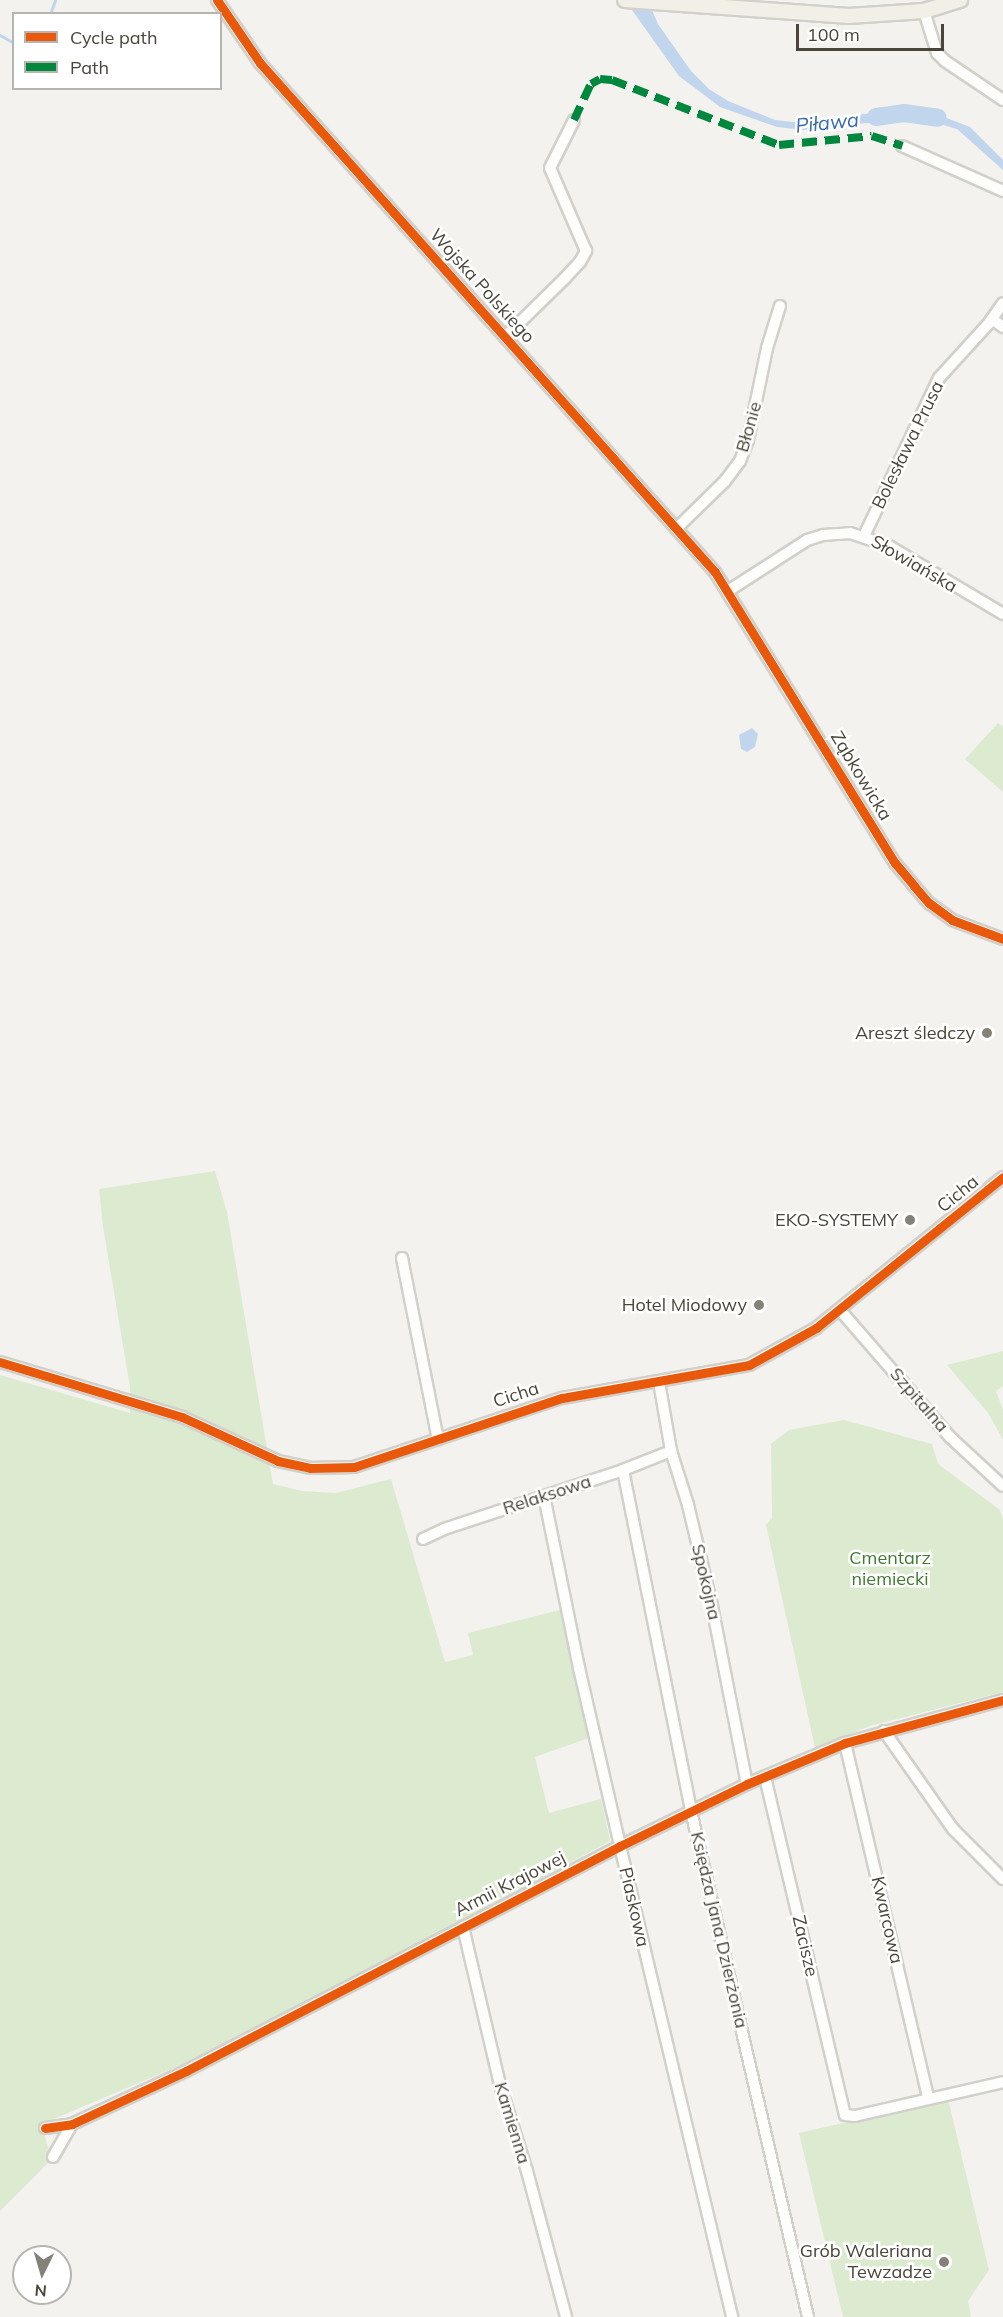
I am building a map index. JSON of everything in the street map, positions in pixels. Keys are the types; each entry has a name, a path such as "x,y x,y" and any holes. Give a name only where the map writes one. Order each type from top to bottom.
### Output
{"main road":[{"path":"625,0 849,16 924,11 960,0"}],"street":[{"name":"Wojska Polskiego","path":"217,0 260,63 678,526 728,591"},
{"path":"924,11 937,53 945,61 1003,100"},
{"path":"506,336 565,278 586,251 550,168 574,120"},
{"path":"902,146 1003,191"},
{"name":"Bolesława Prusa","path":"864,536 939,378 992,319 1003,303"},
{"name":"Błonie","path":"678,526 724,481 740,461 756,407 769,340 780,306"},
{"path":"992,319 1003,327"},
{"name":"Słowiańska","path":"728,591 807,540 836,534 864,536 890,546 1003,614"},
{"name":"Ząbkowicka","path":"728,591 895,863 929,903 952,920 1003,939"},
{"name":"Cicha","path":"0,1362 182,1417 278,1461 294,1466 328,1469 354,1467 562,1398 749,1365 806,1335 840,1310 1003,1178"},
{"path":"402,1258 438,1439"},
{"name":"Szpitalna","path":"840,1310 950,1437 1003,1486"},
{"name":"Spokojna","path":"659,1382 671,1450 688,1504 712,1606 747,1784"},
{"name":"Relaksowa","path":"423,1539 444,1529 623,1470 671,1450"},
{"name":"Księdza Jana Dzierżonia","path":"623,1470 691,1812 808,2317"},
{"name":"Piaskowa","path":"544,1496 579,1668 732,2317"},
{"name":"Armii Krajowej","path":"45,2128 72,2124 186,2071 620,1846 747,1784 845,1743 1003,1700"},
{"path":"884,1731 953,1829 1003,1879"},
{"name":"Kwarcowa","path":"845,1743 928,2097"},
{"name":"Zacisze","path":"765,1777 845,2115 866,2114 919,2102 928,2097"},
{"name":"Kamienna","path":"463,1927 500,2085 527,2171 566,2317"},
{"path":"928,2097 1003,2082"},
{"path":"53,2157 72,2124"}],"green space":[{"path":"998,723 1003,727 1003,792 965,759"},
{"path":"215,1171 227,1212 273,1484 302,1491 336,1493 391,1479 445,1662 473,1655 468,1633 560,1610 589,1738 535,1757 549,1813 601,1799 610,1841 451,1927 181,2065 42,2124 50,2156 48,2163 0,2211 0,1375 130,1413 130,1387 103,1227 99,1189"},
{"path":"1003,1351 1003,1386 996,1391 1003,1410 1003,1440 988,1413 947,1365"},
{"name":"Cmentarz niemiecki","path":"844,1420 932,1444 938,1464 1000,1510 1003,1520 1003,1692 870,1726 815,1748 766,1525 772,1518 771,1444 789,1430"},
{"path":"948,2099 989,2270 968,2301 971,2317 843,2317 799,2133"}],"water":[{"path":"632,10 652,10 658,24 691,71 709,89 728,101 775,120 793,122 873,113 936,114 970,127 1003,160 1003,170 957,129 926,120 851,124 804,130 777,127 720,107 679,76"},
{"path":"752,728 758,734 755,747 747,752 741,749 739,735"}],"waterway":[{"path":"51,12 55,0"},
{"path":"0,35 12,42"},
{"name":"Piława","path":"876,117 904,113 938,118"}],"marked path":[{"path":"574,120 591,84 600,79 612,80 779,145 872,136 902,146"}],"cycle path":[{"path":"217,0 260,63 715,572 895,863 914,886 929,903 952,920 1003,939"},
{"path":"0,1362 182,1417 278,1461 310,1468 354,1467 562,1398 749,1365 816,1328 1003,1177"},
{"path":"45,2128 72,2124 186,2071 620,1846 747,1784 845,1743 1003,1700"}],"place":[{"name":"Areszt śledczy","path":"987,1033"},
{"name":"EKO-SYSTEMY","path":"910,1220"},
{"name":"Hotel Miodowy","path":"759,1305"},
{"name":"Grób Waleriana Tewzadze","path":"944,2262"}]}
